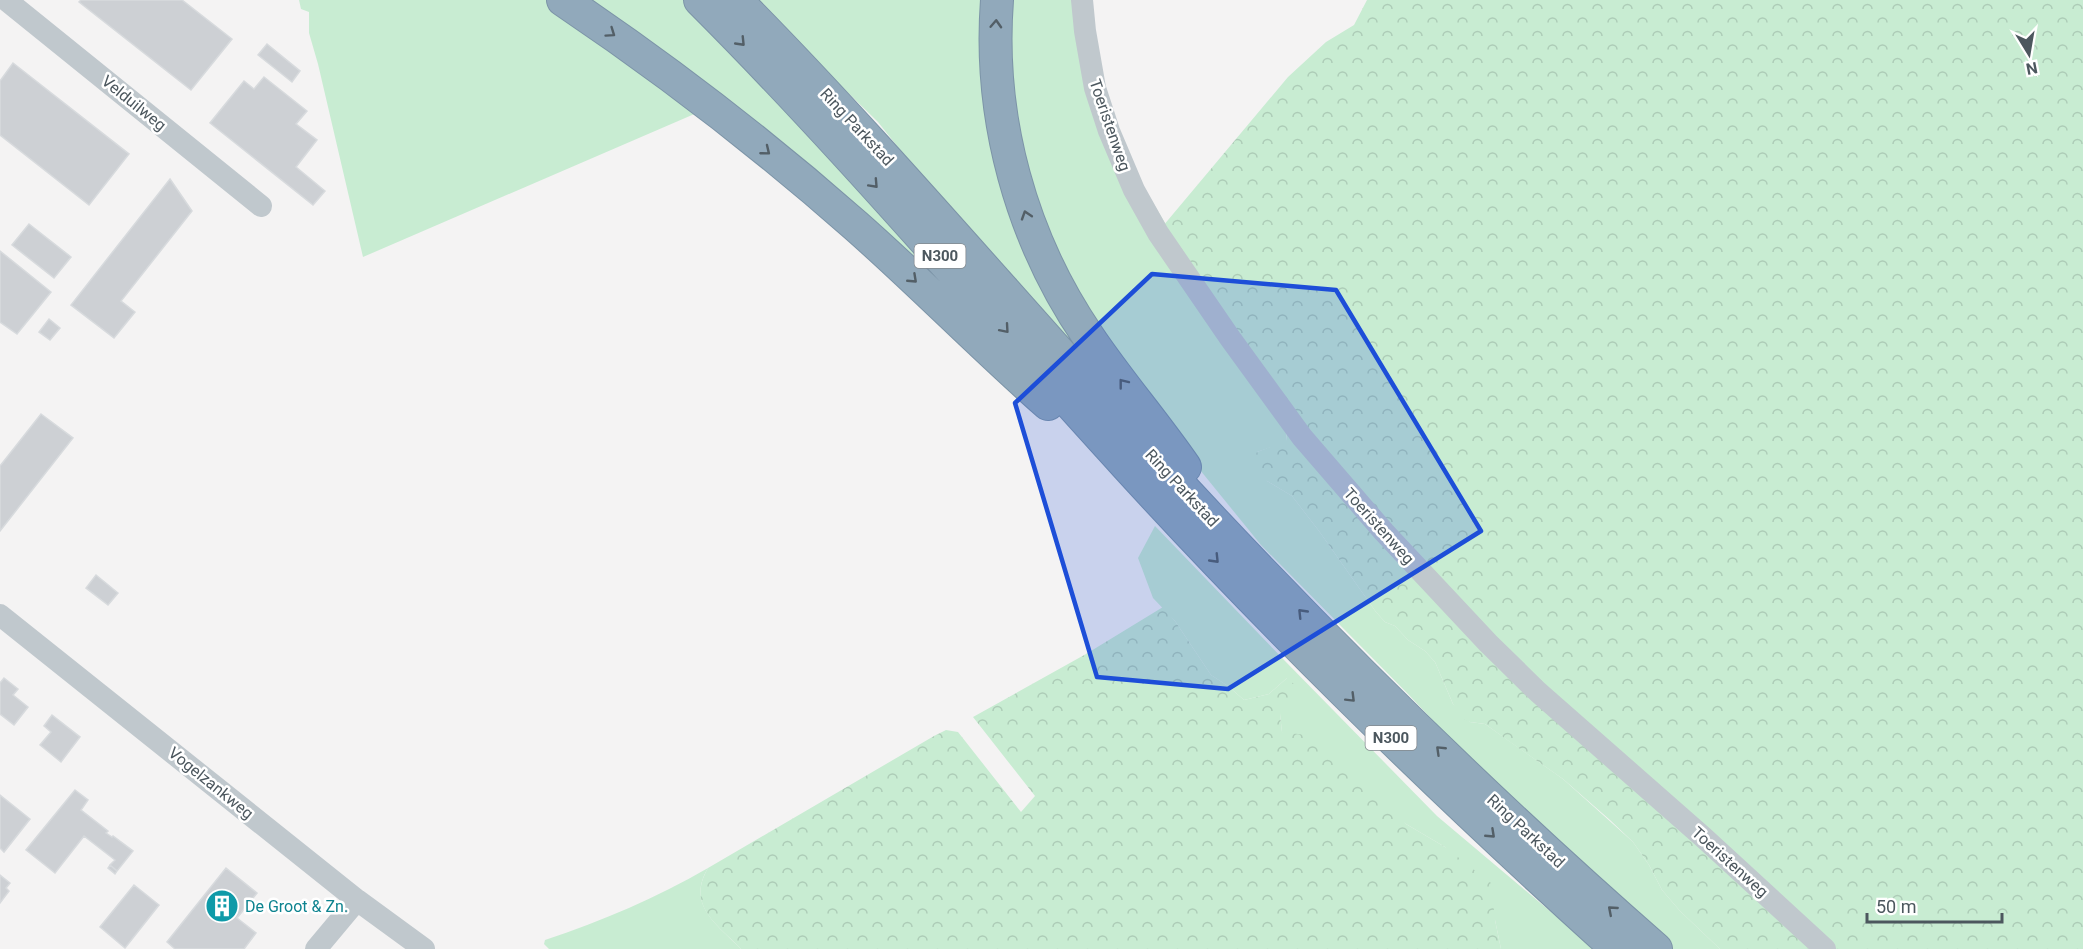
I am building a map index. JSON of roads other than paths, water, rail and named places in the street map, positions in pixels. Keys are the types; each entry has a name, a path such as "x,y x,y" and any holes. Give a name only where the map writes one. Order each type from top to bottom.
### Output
{"highway":[{"name":"N300","path":"563,0 659,68 796,175 855,225 1026,385 1174,517"},
{"name":"Ring Parkstad","path":"700,0 916,229 1174,517 1306,654 1411,758 1617,949"},
{"name":"Ring Parkstad","path":"735,0 846,115 1100,398 1239,548 1378,690 1482,791 1656,949"},
{"name":"N300","path":"997,0 995,31 997,75 1006,143 1021,200 1040,253 1087,335 1159,429 1239,548"}],"street":[{"name":"Velduilweg","path":"6,0 261,206"},
{"name":"Toeristenweg","path":"1082,0 1084,31 1095,88 1128,180 1158,233 1302,437 1384,532 1488,643 1538,692 1703,837 1825,949"},
{"name":"Vogelzankweg","path":"0,615 357,900 424,949"},
{"path":"316,949 357,900"}],"place":[{"name":"De Groot & Zn.","path":"222,906"}]}
